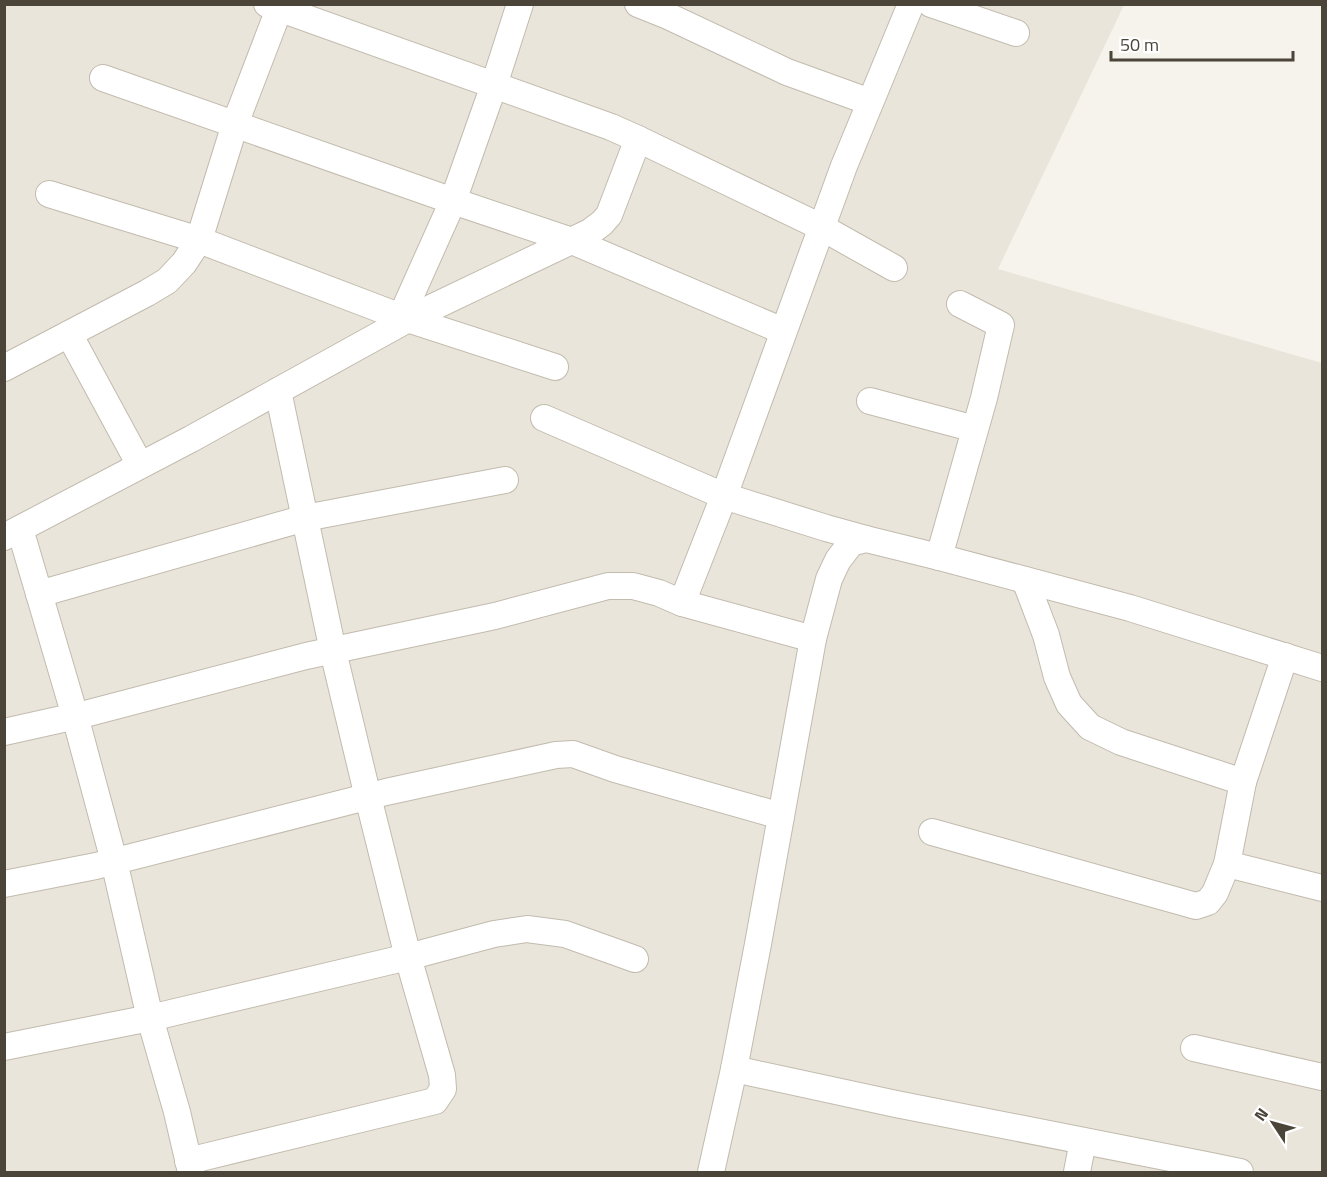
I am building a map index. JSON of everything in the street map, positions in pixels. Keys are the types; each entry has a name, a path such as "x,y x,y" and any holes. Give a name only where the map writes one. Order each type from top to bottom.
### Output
{"street":[{"path":"405,318 453,201 520,4"},
{"path":"638,4 787,72 870,102"},
{"path":"682,603 724,496 844,166 911,4"},
{"path":"931,4 1016,33"},
{"path":"4,368 147,293 166,281 184,263 199,240 235,124 276,6 611,127 821,227 894,268"},
{"path":"103,78 572,241 783,332"},
{"path":"279,391 333,651 408,957 442,1075 443,1089 435,1101 190,1167 150,1018 114,861 75,716 39,594 12,533 279,391 405,318 590,232 609,215 638,139"},
{"path":"49,194 199,240 405,318 555,367"},
{"path":"939,557 1001,325 960,304"},
{"path":"69,334 140,465"},
{"path":"870,401 975,429"},
{"path":"544,418 724,496 826,528 1130,608 1323,668"},
{"path":"39,594 305,518 505,480"},
{"path":"711,1173 758,944 813,639 829,579 838,560 851,543 866,538"},
{"path":"1025,580 1046,635 1057,677 1069,704 1090,727 1121,742 1244,782"},
{"path":"4,732 75,716 306,656 495,616 608,586 633,586 659,592 682,603 813,639"},
{"path":"932,832 1196,906 1208,902 1215,893 1227,864 1244,782 1285,656"},
{"path":"4,884 114,861 368,797 556,755 573,754 615,769 781,816"},
{"path":"1227,864 1323,888"},
{"path":"4,1047 150,1018 408,957 494,934 527,929 565,934 635,959"},
{"path":"1194,1048 1323,1077"},
{"path":"734,1069 1240,1173"},
{"path":"1077,1173 1083,1141"}],"shaded area":[{"path":"5,5 1124,5 998,269 1322,363 1322,1172 5,1172"}]}
